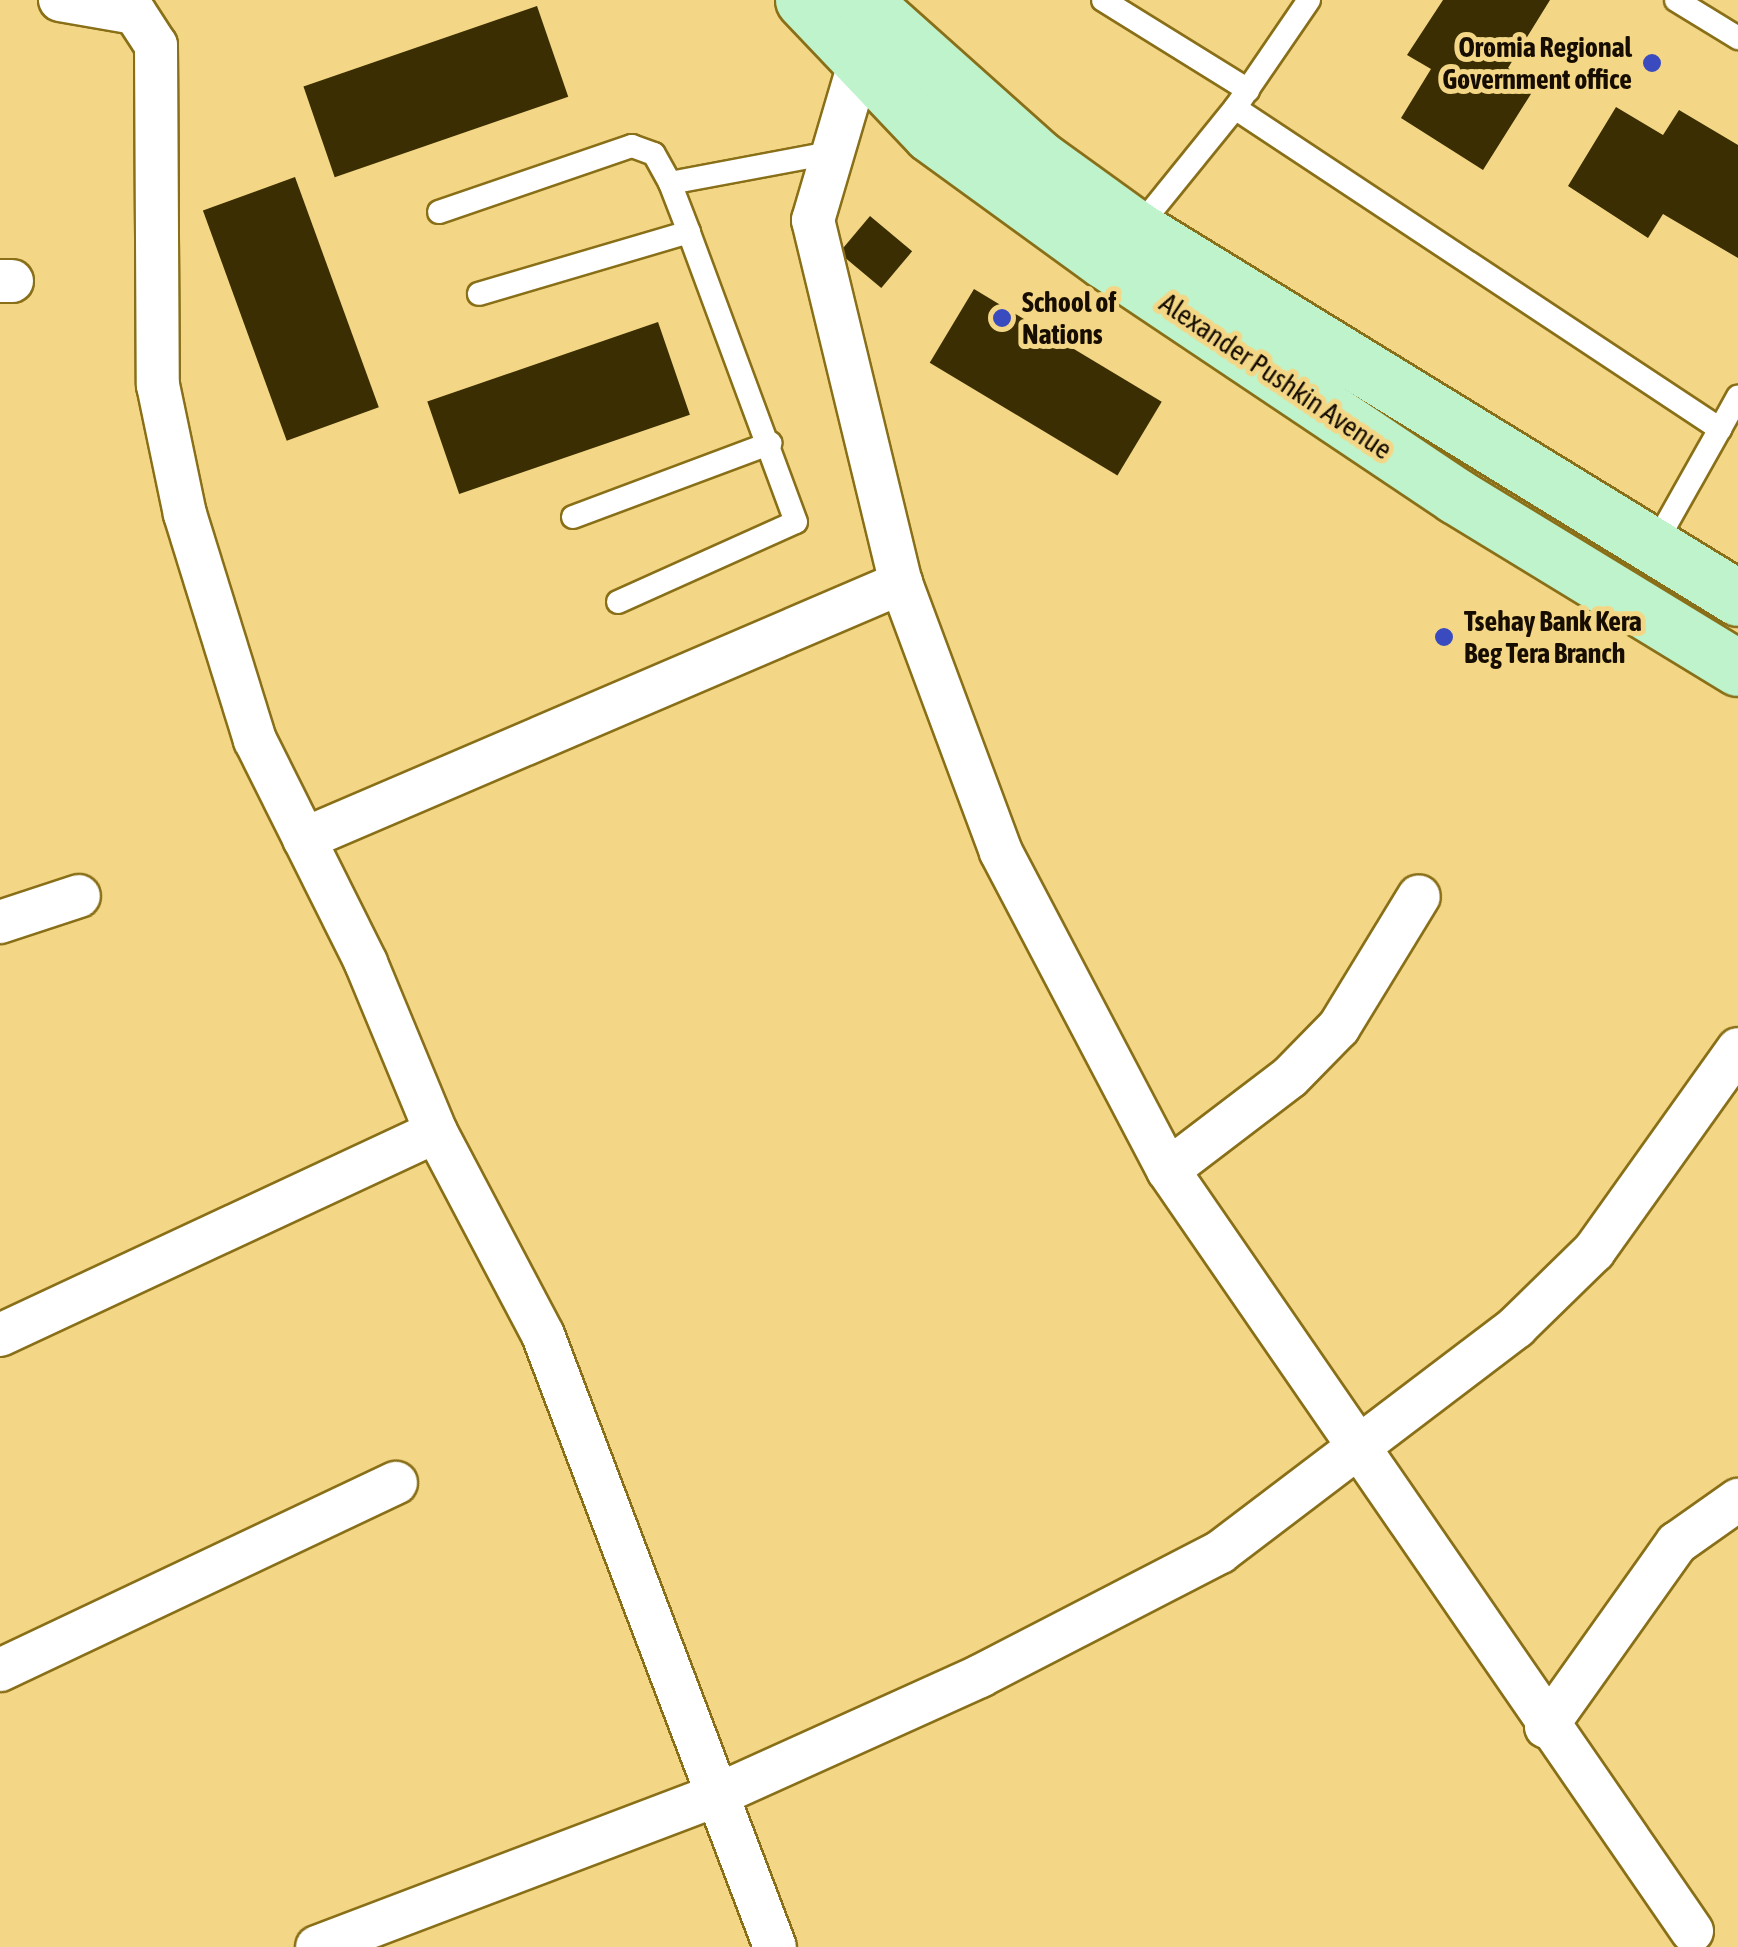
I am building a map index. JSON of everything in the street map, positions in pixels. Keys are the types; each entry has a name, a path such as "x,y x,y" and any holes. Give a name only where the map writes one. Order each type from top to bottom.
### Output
{"main road":[{"name":"Alexander Pushkin Avenue","path":"803,0 859,64 930,134 1654,546 1738,598"},
{"name":"Alexander Pushkin Avenue","path":"862,0 1040,160 1121,245 1456,496 1738,668"}],"street":[{"path":"60,0 135,12 156,45 158,385 186,514 255,740 436,1132 543,1336 775,1947"},
{"path":"859,64 826,154 813,220 901,583 1001,852 1168,1170 1690,1942"},
{"path":"304,839 901,583"},
{"path":"0,922 79,896"},
{"path":"1168,1170 1339,1027 1419,896"},
{"path":"317,1947 717,1795 980,1676 1220,1552 1360,1452 1594,1251 1738,1049"},
{"path":"0,1335 436,1132"},
{"path":"0,1670 396,1483"},
{"path":"1546,1728 1677,1543 1738,1500"}],"lane":[{"path":"1104,0 1720,429"},
{"path":"1676,0 1738,38"},
{"path":"1121,245 1242,99 1301,3"},
{"path":"440,212 632,146 654,154 670,183 797,511 789,532 618,602"},
{"path":"670,183 826,154"},
{"path":"479,294 689,232"},
{"path":"1654,546 1738,397"},
{"path":"573,517 771,444"}],"building":[{"path":"1443,0 1550,0 1508,68 1536,86 1483,170 1401,118 1431,69 1407,55"},
{"path":"537,6 568,97 335,177 303,86"},
{"path":"1616,107 1663,135 1679,110 1738,145 1738,258 1663,214 1648,238 1568,186"},
{"path":"295,177 379,407 287,441 203,211"},
{"path":"870,216 912,251 881,288 839,253"},
{"path":"974,289 1162,402 1117,476 930,363"},
{"path":"658,322 690,415 459,494 427,401"}],"place":[{"name":"Oromia Regional Government office","path":"1652,63"},
{"name":"School of Nations","path":"1002,318"},
{"name":"Tsehay Bank Kera Beg Tera Branch","path":"1444,637"}]}
